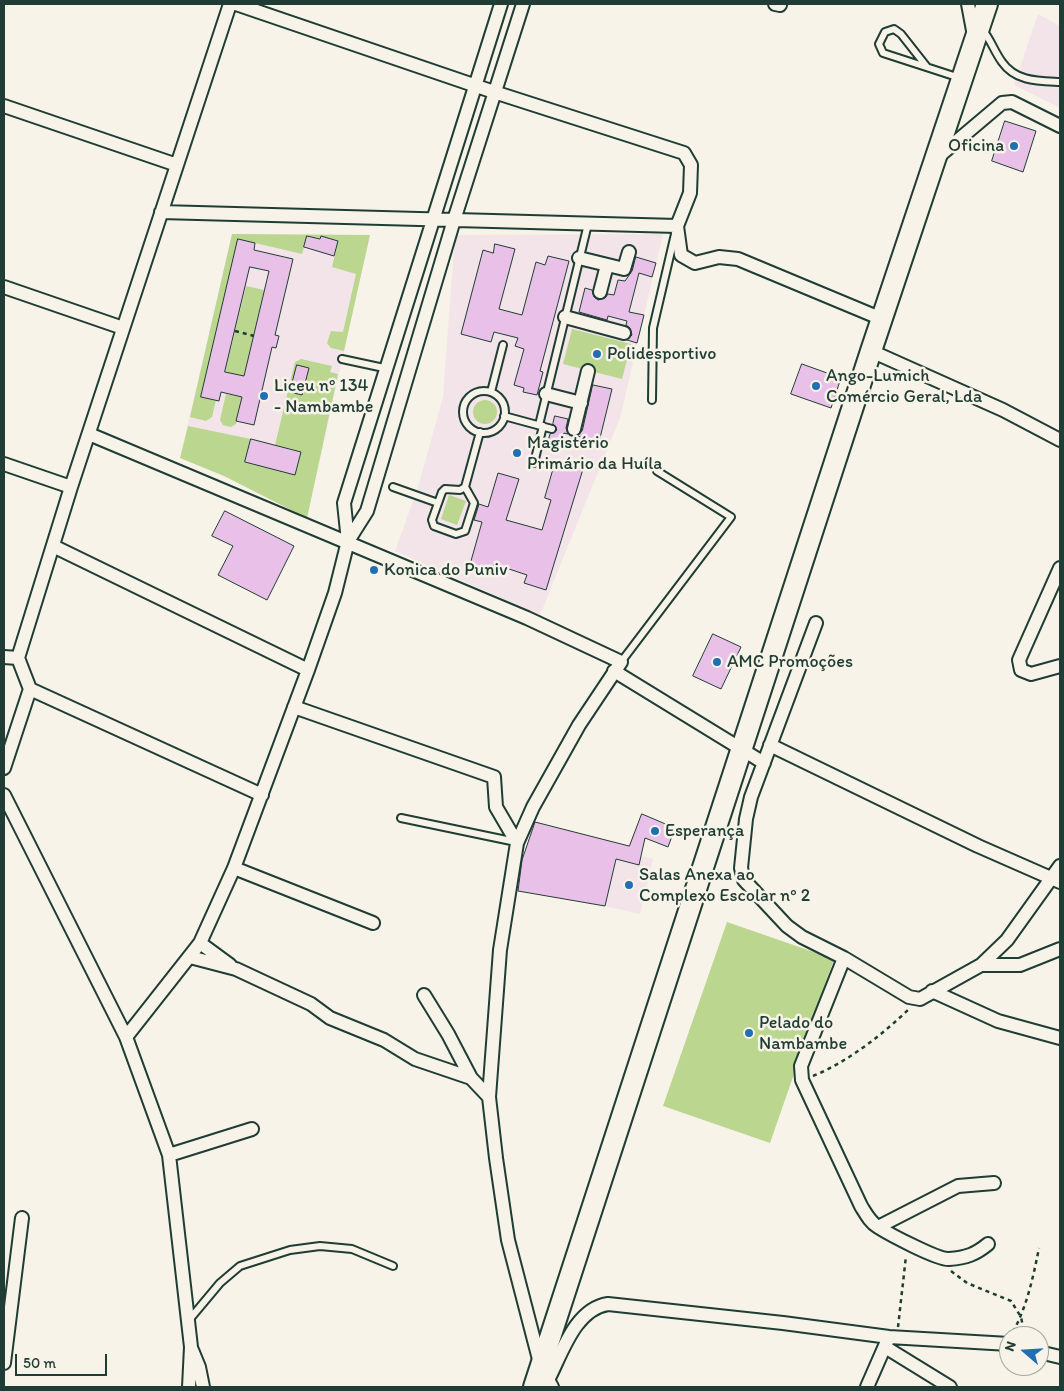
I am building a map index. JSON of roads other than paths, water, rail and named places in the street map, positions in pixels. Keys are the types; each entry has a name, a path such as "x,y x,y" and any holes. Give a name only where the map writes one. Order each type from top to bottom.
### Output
{"main road":[{"path":"544,1380 871,351 987,4"}],"street":[{"path":"4,768 30,689 18,658 88,434 230,4"},
{"path":"236,4 494,92 684,153 692,165 690,193 676,226 681,255 695,263 719,257 738,259 882,319"},
{"path":"348,541 344,503 384,368 501,4"},
{"path":"126,1038 200,943 234,868 335,593 348,541 367,511 454,220 523,4"},
{"path":"968,4 977,34"},
{"path":"935,159 1002,103 1012,102 1060,126"},
{"path":"4,106 177,164"},
{"path":"161,212 676,226"},
{"path":"579,258 624,269 629,252"},
{"path":"600,292 607,265"},
{"path":"4,287 123,328"},
{"path":"565,317 624,333"},
{"path":"871,351 1003,410 1060,440"},
{"path":"574,429 588,371"},
{"path":"546,394 581,403"},
{"path":"88,434 348,541 527,618 617,667 764,763"},
{"path":"4,464 71,487"},
{"path":"53,546 308,670"},
{"path":"1060,568 1040,609 1020,660 1021,670 1031,674 1060,666"},
{"path":"816,624 770,745 746,819 741,868 744,880 787,926 802,937 844,958 909,997 920,999 981,965 1006,940 1056,880 1060,866"},
{"path":"4,657 18,658"},
{"path":"544,1380 508,1240 489,1097 500,950 517,843 533,807 579,725 617,667"},
{"path":"30,689 262,795"},
{"path":"294,708 494,777 496,807 517,843"},
{"path":"770,745 978,846 1056,880"},
{"path":"4,795 126,1038 169,1155 189,1321 191,1348 189,1387"},
{"path":"234,868 374,923"},
{"path":"200,943 236,970"},
{"path":"981,965 1020,965 1060,949"},
{"path":"190,957 236,970 311,1004 330,1018 384,1040 415,1059 471,1078"},
{"path":"844,958 801,1066 802,1080 861,1206 868,1218 878,1227 936,1256 948,1259 975,1255 988,1244"},
{"path":"932,991 998,1021 1060,1038"},
{"path":"424,995 448,1034 471,1078 489,1097"},
{"path":"169,1155 252,1129"},
{"path":"878,1227 958,1186 994,1183"},
{"path":"4,1364 22,1218"},
{"path":"544,1380 584,1315 595,1306 608,1304 783,1323 890,1341 999,1344"},
{"path":"867,1387 890,1341"},
{"path":"890,1341 950,1387"},
{"path":"191,1348 199,1367 203,1387"}],"lane":[{"path":"927,67 901,34 894,29 885,32 879,44 883,53 927,67 962,78"},
{"path":"977,34 992,41 1002,62 1017,76 1060,82"},
{"path":"534,463 546,394 588,224"},
{"path":"652,400 653,328 676,226"},
{"path":"491,392 503,345"},
{"path":"342,358 384,368"},
{"path":"480,391 491,392 500,398 504,404 504,416 496,429 490,432 480,432 467,424 464,418 465,405 474,394 480,391"},
{"path":"504,416 552,429"},
{"path":"465,487 460,490 445,489 432,520 434,526 456,534 461,534 465,531 474,503 465,487 480,432"},
{"path":"617,667 731,517 657,472"},
{"path":"393,487 438,503"},
{"path":"401,818 517,843"},
{"path":"189,1321 220,1283 240,1266 290,1250 320,1246 352,1249 393,1266"}],"place":[{"name":"Oficina","path":"1014,146"},
{"name":"Polidesportivo","path":"597,354"},
{"name":"Ango-Lumich Comércio Geral, Lda","path":"816,386"},
{"name":"Liceu nº 134 - Nambambe","path":"264,396"},
{"name":"Magistério Primário da Huíla","path":"517,453"},
{"name":"Konica do Puniv","path":"374,570"},
{"name":"AMC Promoções","path":"717,662"},
{"name":"Esperança","path":"655,831"},
{"name":"Salas Anexa ao Complexo Escolar nº 2","path":"629,885"},
{"name":"Pelado do Nambambe","path":"749,1033"}]}
